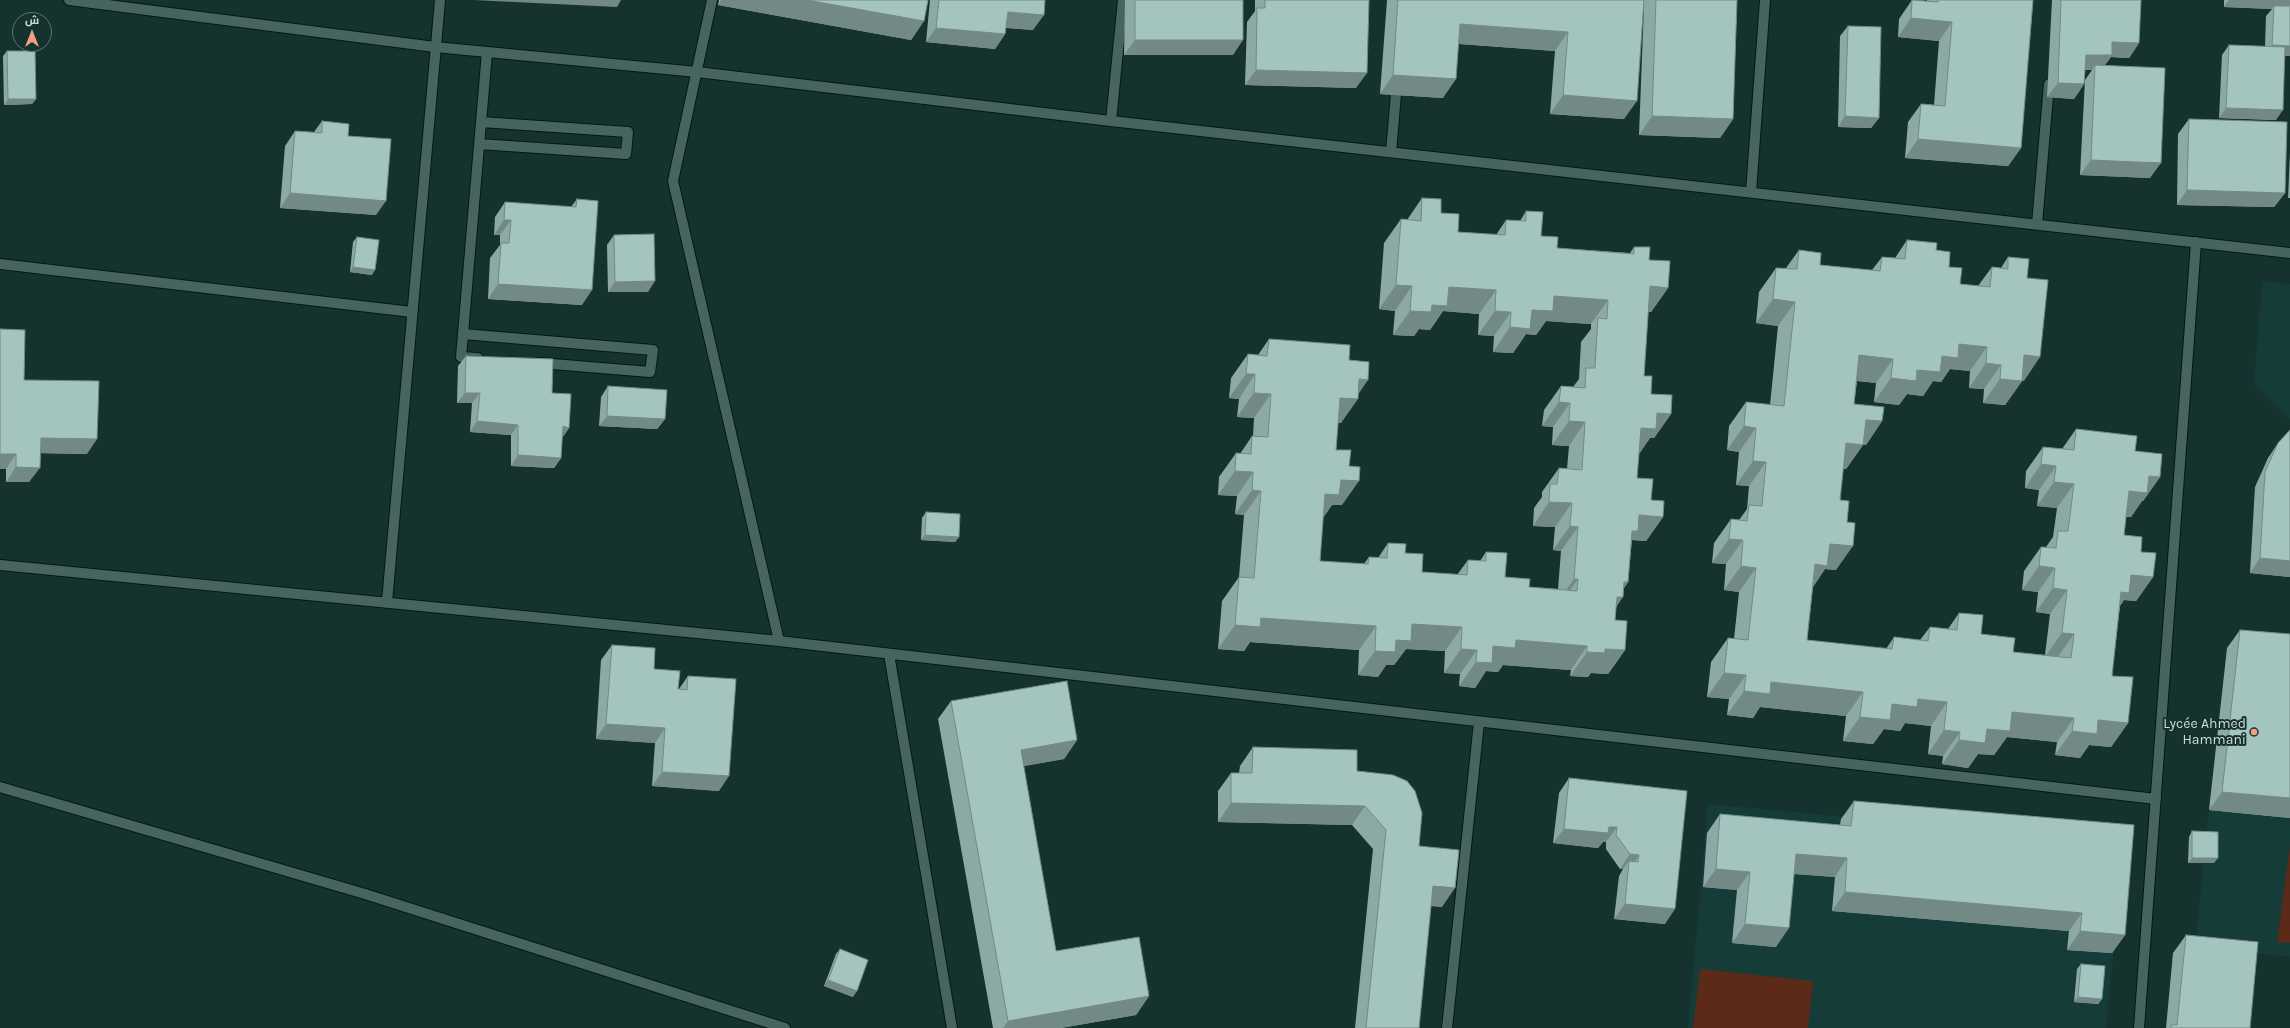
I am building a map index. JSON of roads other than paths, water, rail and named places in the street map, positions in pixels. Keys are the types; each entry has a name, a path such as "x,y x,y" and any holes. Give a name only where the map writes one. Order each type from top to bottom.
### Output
{"street":[{"path":"69,0 435,47 697,72 1111,121 2290,253"},
{"path":"387,602 440,0"},
{"path":"712,0 673,181 779,641"},
{"path":"1111,121 1123,0"},
{"path":"1751,192 1765,0"},
{"path":"485,359 461,357 486,52"},
{"path":"1391,152 1398,68"},
{"path":"2037,224 2050,70"},
{"path":"479,144 626,154 628,132 481,122"},
{"path":"2139,1028 2196,242"},
{"path":"0,264 412,312"},
{"path":"463,334 652,350 650,372 532,362"},
{"path":"0,565 779,641 2156,799"},
{"path":"889,654 952,1028"},
{"path":"1447,1028 1479,722"},
{"path":"0,787 365,894 786,1028"}],"place":[{"name":"Lycée Ahmed Hammani","path":"2254,732"}]}
